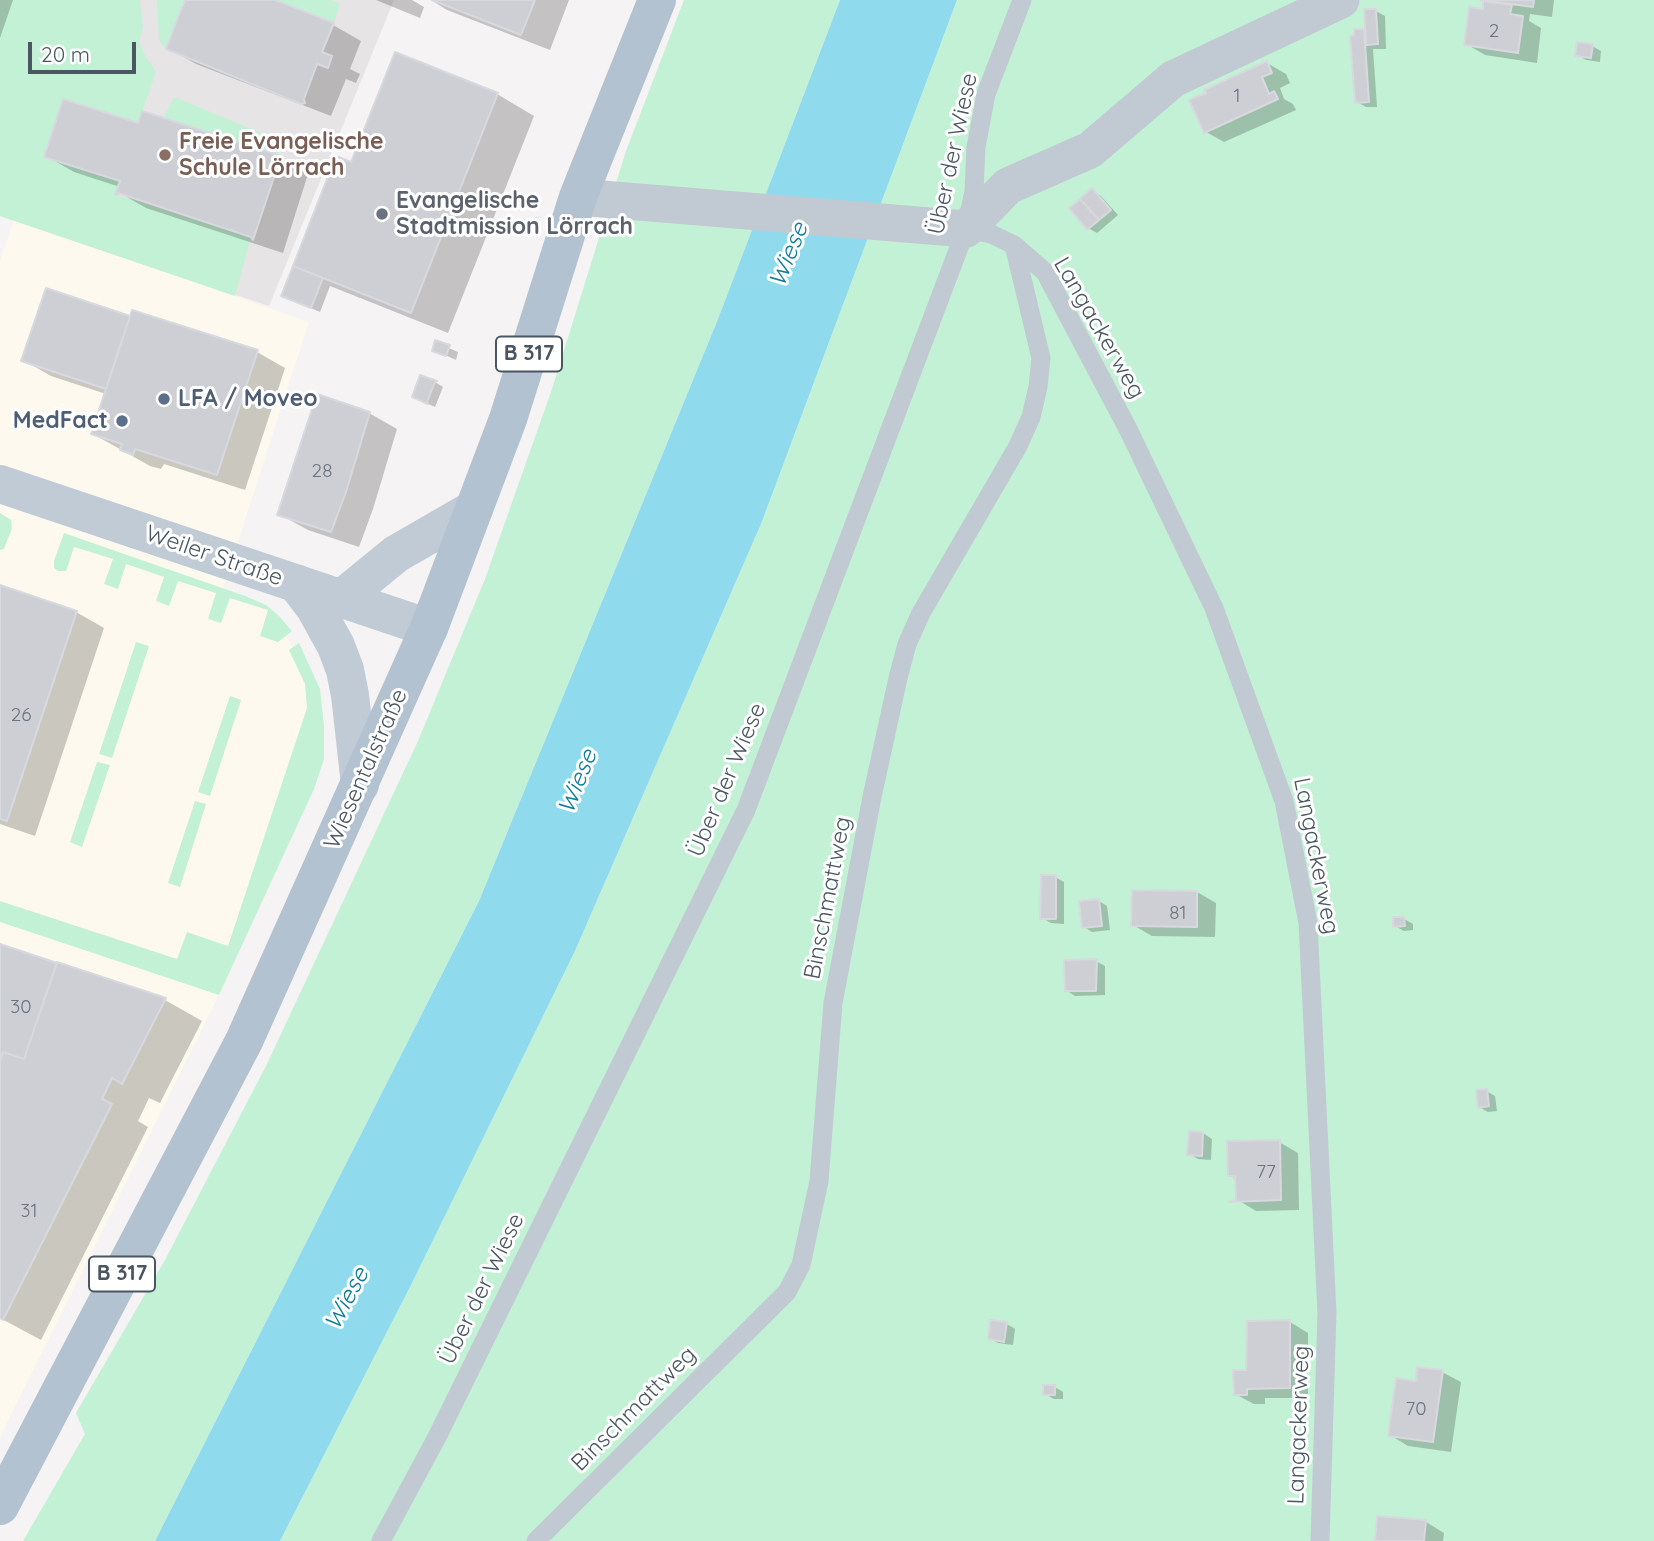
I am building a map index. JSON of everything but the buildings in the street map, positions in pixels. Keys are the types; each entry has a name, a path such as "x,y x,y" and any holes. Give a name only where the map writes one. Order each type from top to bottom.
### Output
{"main road":[{"name":"Wiesentalstraße","path":"0,1506 244,1041 429,628 508,419 579,197 657,0"}],"street":[{"path":"579,197 954,228 1008,186 1090,150 1173,79 1341,0"},
{"name":"Weiler Straße","path":"0,484 429,628"},
{"path":"341,598 396,554 474,509"},
{"path":"296,583 315,608 336,646 345,670 351,695 360,785"}],"lane":[{"name":"Über der Wiese","path":"381,1541 437,1437 746,810 954,228 974,191 976,147 986,94 1022,0"},
{"path":"954,228 991,234 1014,245"},
{"name":"Binschmattweg","path":"536,1541 787,1292 801,1265 819,1181 833,1003 872,797 898,678 921,613 1018,446 1031,417 1038,387 1041,358 1014,245"},
{"name":"Langackerweg","path":"1014,245 1045,272 1128,429 1214,608 1284,801 1308,923 1328,1313 1320,1541"}],"shaded area":[{"name":"Freie Evangelische Schule Lörrach","path":"0,0 394,0 269,306 0,216"},
{"path":"14,220 309,322 222,591 271,612 304,666 315,775 219,995 0,1437 0,260"}],"green space":[{"path":"0,0 140,0 143,27 139,41 156,72 138,123 64,99 44,157 120,181 116,193 118,195 251,237 235,296 0,216"},
{"path":"157,0 185,0 166,49 159,40"},
{"path":"275,0 331,0 340,4 334,23"},
{"path":"684,0 840,0 716,324 479,901 155,1541 23,1541 85,1434 76,1413 165,1260 266,1066 418,741 485,579 552,389 626,151"},
{"path":"957,0 1654,0 1654,1541 280,1541 411,1285 575,951 761,524"},
{"path":"174,97 283,142 277,156 163,119"},
{"path":"0,513 11,520 12,528 4,549 0,550"},
{"path":"64,533 266,605 292,631 278,642 260,636 268,610 230,598 221,623 208,619 216,593 178,581 169,606 156,601 164,577 126,564 118,589 104,584 113,559 74,547 66,571 58,571 54,568 54,561"},
{"path":"136,642 149,646 112,758 99,754"},
{"path":"299,643 320,689 324,759 314,789 219,995 0,922 0,901 177,959 187,932 228,946 307,708 305,684 289,650"},
{"path":"230,696 241,700 210,796 198,792"},
{"path":"97,762 110,765 82,847 70,842"},
{"path":"195,801 206,804 180,887 168,883"}],"water":[{"name":"Wiese","path":"840,0 957,0 761,524 575,951 411,1285 280,1541 155,1541 479,901 716,324"}],"place":[{"name":"Freie Evangelische Schule Lörrach","path":"165,155"},
{"name":"Evangelische Stadtmission Lörrach","path":"382,214"},
{"name":"LFA / Moveo","path":"164,399"},
{"name":"MedFact","path":"122,421"}]}
